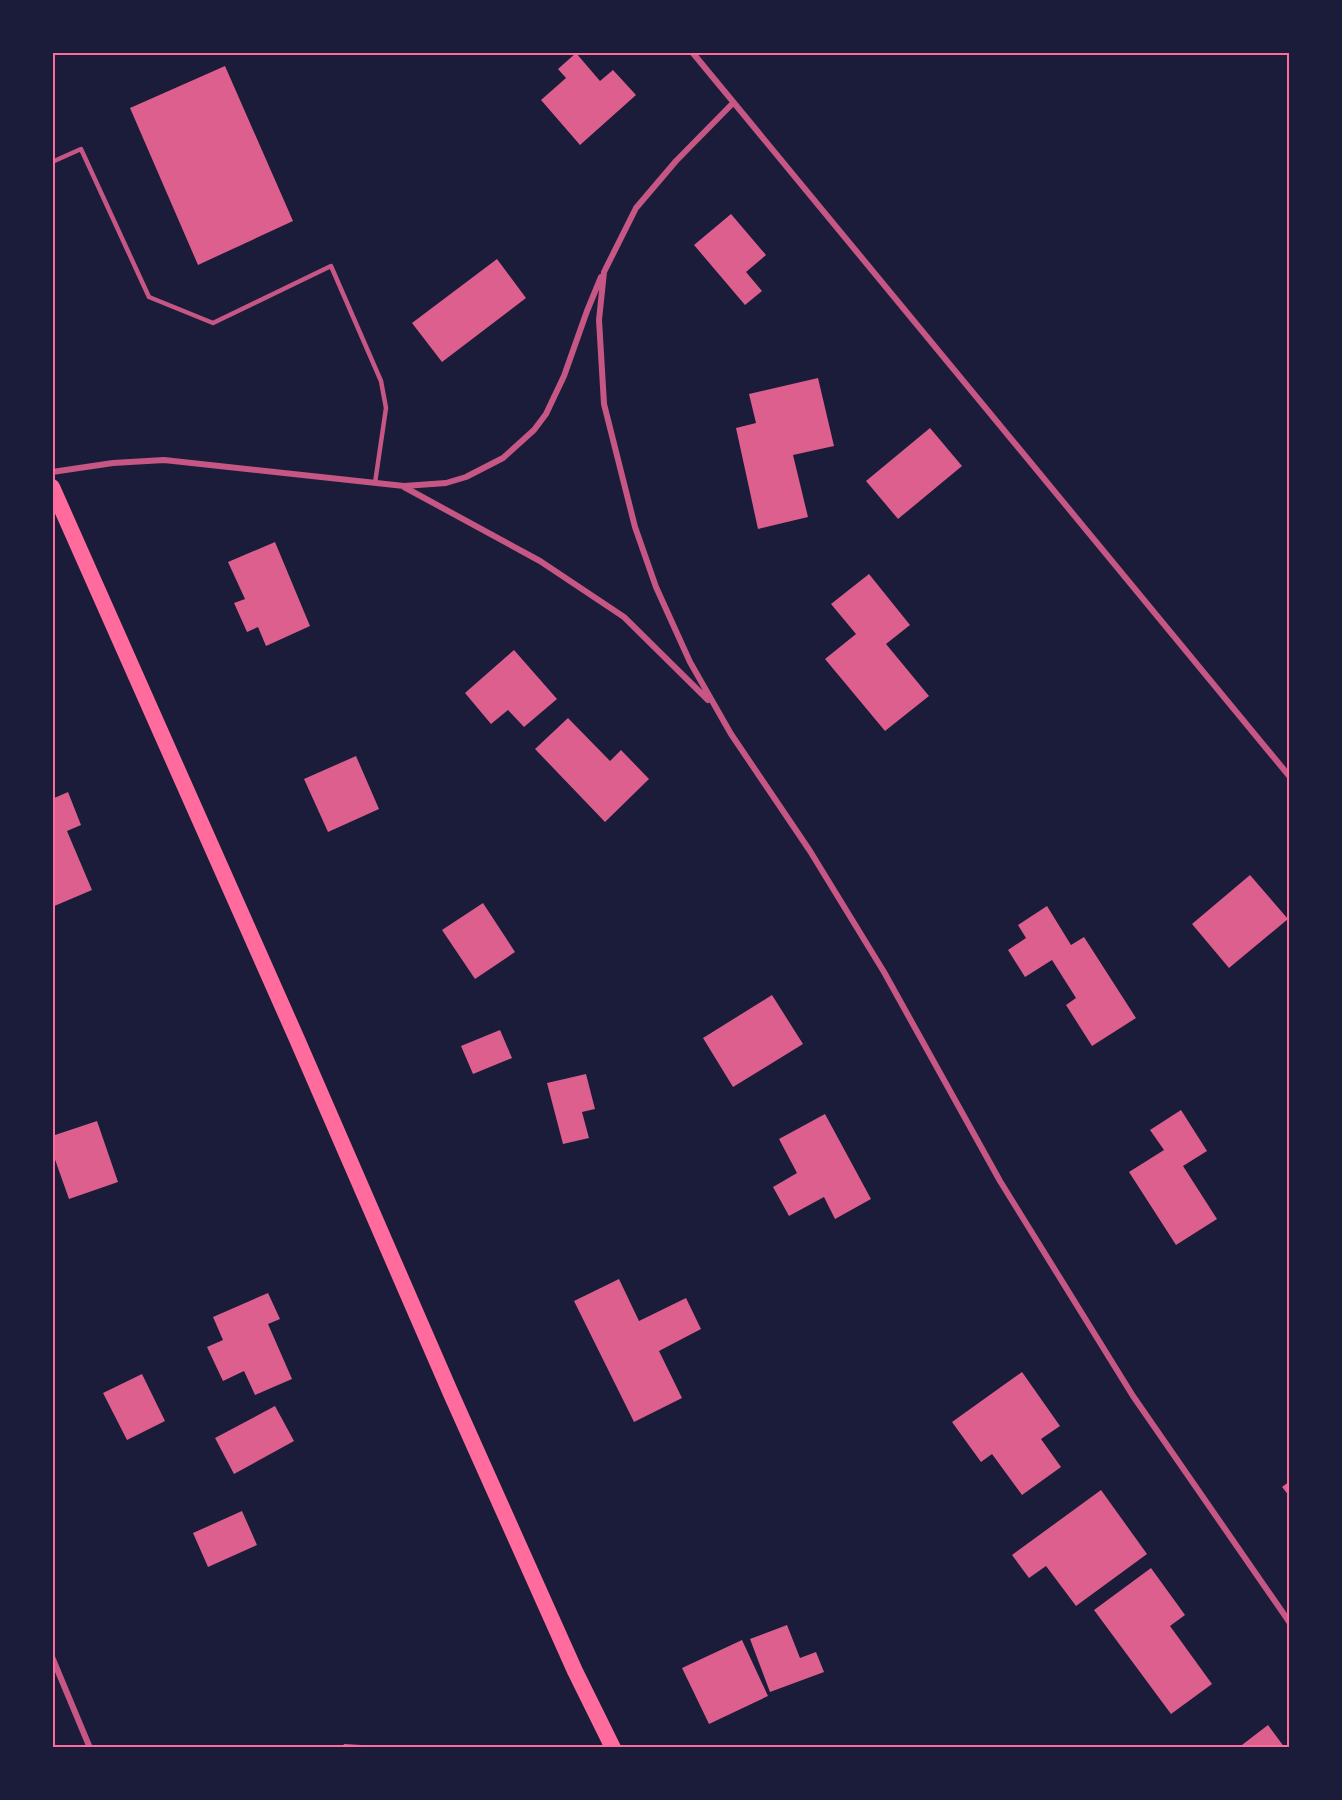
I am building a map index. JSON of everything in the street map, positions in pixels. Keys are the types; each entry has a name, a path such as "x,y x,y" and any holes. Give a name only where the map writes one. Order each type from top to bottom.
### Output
{"highway":[{"path":"52,487 575,1671 613,1748"}],"street":[{"path":"692,52 1290,777"},
{"path":"52,472 113,463 165,460 404,486 446,483 466,477 503,458 534,430 546,414 564,376 586,311 636,208 676,161 733,103"},
{"path":"604,272 599,320 604,404 635,527 661,597 690,662 730,734 810,851 884,972 1000,1181 1127,1386 1290,1623"},
{"path":"404,486 540,561 624,617 714,706"},
{"path":"52,1657 90,1748"}],"lane":[{"path":"52,162 81,149 149,297 213,323 331,266 381,381 386,408 375,483"}],"building":[{"path":"576,53 600,81 613,70 636,95 580,145 541,100 566,78 558,69"},
{"path":"225,66 293,221 198,265 130,108"},
{"path":"731,214 766,255 746,272 762,291 745,305 694,245"},
{"path":"497,259 526,298 442,362 412,323"},
{"path":"818,378 834,446 793,455 808,517 758,529 736,428 756,423 749,394"},
{"path":"930,428 962,466 898,519 866,481"},
{"path":"275,542 310,626 266,646 258,627 247,632 234,603 245,599 228,562"},
{"path":"869,574 910,625 886,644 929,696 885,731 825,659 856,634 831,604"},
{"path":"514,650 557,699 524,727 508,710 491,724 465,693"},
{"path":"568,718 610,761 621,750 649,779 605,822 535,749"},
{"path":"356,756 379,809 328,832 304,779"},
{"path":"68,792 81,825 67,831 92,890 52,907 52,799"},
{"path":"1250,875 1288,919 1229,968 1192,924"},
{"path":"483,903 515,952 475,979 442,930"},
{"path":"1047,906 1071,945 1084,937 1136,1018 1092,1046 1066,1005 1076,998 1052,960 1025,977 1008,950 1026,938 1018,925"},
{"path":"772,995 803,1044 733,1087 703,1038"},
{"path":"500,1030 512,1058 473,1074 461,1046"},
{"path":"586,1074 595,1109 582,1112 589,1138 563,1144 547,1083"},
{"path":"1181,1110 1207,1151 1183,1166 1217,1219 1176,1245 1129,1172 1164,1150 1150,1130"},
{"path":"825,1114 871,1199 835,1219 824,1197 789,1216 773,1187 797,1173 779,1139"},
{"path":"97,1121 118,1182 69,1199 52,1151 52,1136"},
{"path":"619,1279 639,1321 686,1298 701,1329 659,1351 682,1398 634,1422 574,1301"},
{"path":"268,1293 280,1319 268,1324 292,1379 255,1395 244,1371 223,1381 207,1347 223,1340 213,1317"},
{"path":"1022,1372 1060,1426 1041,1439 1061,1467 1022,1495 992,1454 981,1462 952,1422"},
{"path":"142,1374 165,1421 127,1440 103,1393"},
{"path":"275,1406 294,1441 234,1474 215,1438"},
{"path":"1290,1481 1290,1497 1282,1487"},
{"path":"1101,1490 1147,1554 1076,1606 1046,1566 1029,1578 1012,1555"},
{"path":"242,1511 257,1545 208,1567 193,1533"},
{"path":"1151,1568 1185,1615 1170,1626 1212,1684 1171,1714 1094,1610"},
{"path":"787,1625 800,1658 816,1652 824,1672 770,1692 750,1639"},
{"path":"742,1640 768,1696 709,1724 682,1668"},
{"path":"1268,1725 1285,1748 1238,1748"},
{"path":"344,1744 361,1745 366,1748 342,1748"}]}
